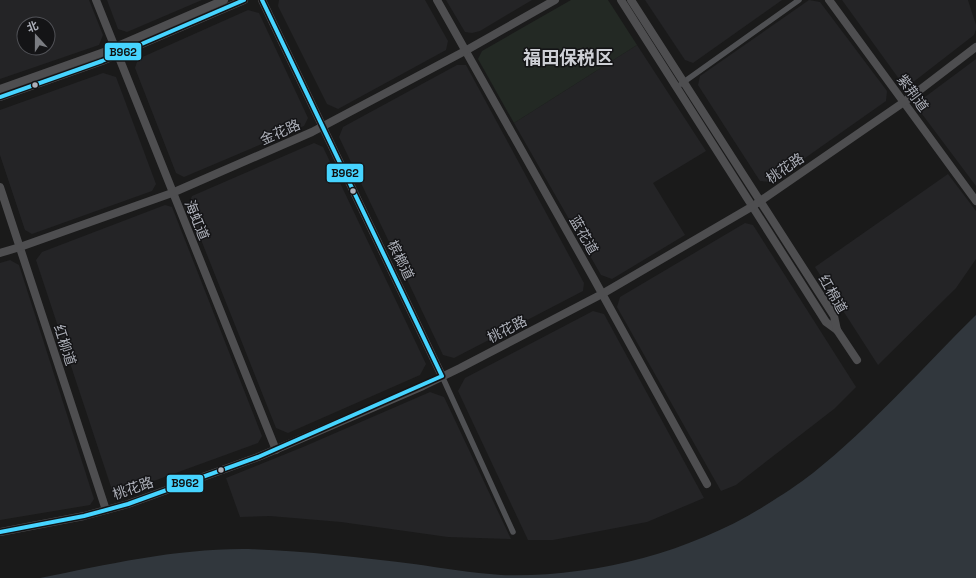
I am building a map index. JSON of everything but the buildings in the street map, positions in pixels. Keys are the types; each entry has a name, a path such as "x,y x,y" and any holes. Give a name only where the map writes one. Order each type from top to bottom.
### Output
{"street":[{"name":"海虹道","path":"96,0 276,450"},
{"path":"0,89 116,51 224,0"},
{"path":"0,97 244,0"},
{"name":"槟榔道","path":"262,0 442,376 513,532"},
{"name":"蓝花道","path":"437,0 707,484"},
{"name":"金花路","path":"0,253 172,193 323,127 465,51 555,0"},
{"name":"红棉道","path":"621,0 826,322 837,330"},
{"name":"红棉道","path":"631,0 834,316 837,330"},
{"path":"676,87 799,0"},
{"name":"紫荆道","path":"829,0 976,201"},
{"name":"桃花路","path":"0,532 84,516 128,504 276,450 442,376 602,294 752,206 904,102 976,47"},
{"name":"红柳道","path":"0,187 106,510"},
{"path":"837,330 857,360"}],"shaded area":[{"path":"0,0 89,0 103,35 99,45 0,79"},
{"path":"107,0 202,0 127,32 118,29"},
{"path":"279,0 425,0 448,41 446,50 338,109 327,104 278,6"},
{"path":"446,0 532,0 480,31 472,33 465,32"},
{"path":"571,0 608,0 637,45 514,123 478,59 482,51"},
{"path":"645,0 782,0 693,63 685,60"},
{"path":"809,0 820,2 887,91 886,101 771,182 760,181 698,85 700,76"},
{"path":"842,0 968,0 976,29 974,35 912,83 902,83"},
{"path":"248,10 259,13 308,118 304,126 184,177 176,173 135,68 138,59"},
{"path":"637,45 706,151 653,183 685,235 612,279 601,275 514,123"},
{"path":"976,59 976,186 919,110 921,100"},
{"path":"457,65 466,65 584,283 583,291 454,358 443,355 339,137 343,127"},
{"path":"103,73 116,77 156,184 152,191 32,234 25,230 0,155 0,110"},
{"path":"314,143 323,147 426,364 420,375 288,433 276,428 188,207 192,196"},
{"path":"948,174 976,211 976,259 956,288 878,365 815,267"},
{"path":"165,205 172,207 262,436 258,443 118,494 112,490 36,260 42,252"},
{"path":"745,223 753,225 856,387 834,409 736,485 721,491 617,307 620,297"},
{"path":"10,260 19,265 94,499 90,505 0,520 0,263"},
{"path":"593,311 604,314 704,498 647,522 553,540 528,540 458,391 465,378"},
{"path":"976,315 976,578 40,578 144,558 223,549 270,550 332,555 501,575 535,575 570,572 604,567 639,559 705,537 766,505 802,481 856,436"},
{"path":"430,392 444,397 511,539 448,537 341,522 270,516 240,517 226,478 303,447"}],"transit line":[{"name":"B962","path":"0,97 102,61 244,0"},
{"name":"B962","path":"0,532 84,516 128,504 258,457 442,376 262,0"}],"district":[{"name":"福田保税区","path":"568,57"}]}
